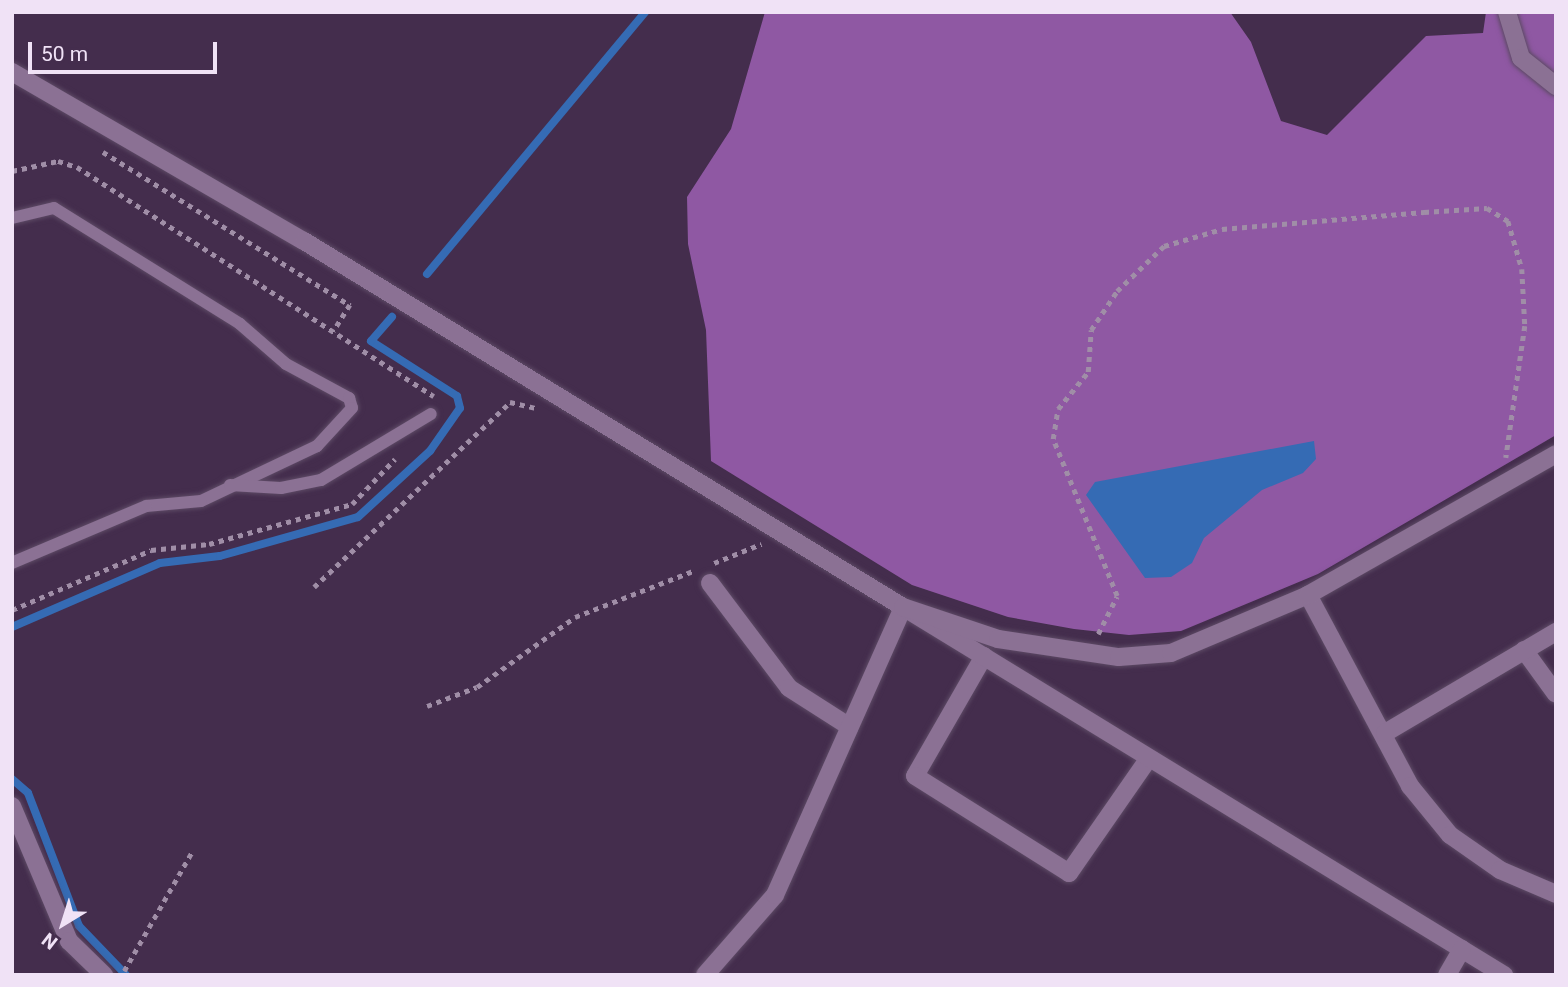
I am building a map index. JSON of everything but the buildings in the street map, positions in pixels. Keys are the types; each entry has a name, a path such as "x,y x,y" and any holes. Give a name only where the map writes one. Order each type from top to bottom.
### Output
{"street":[{"path":"1507,12 1521,58 1556,86"},
{"path":"12,72 558,396 1504,975"},
{"path":"903,607 998,639 1089,653 1171,653 1308,595 1503,480 1556,454"},
{"path":"710,583 789,688 849,727"},
{"path":"1308,595 1385,733 1410,786 1450,835 1500,870 1556,894"},
{"path":"705,975 775,895 903,607"},
{"path":"1385,733 1556,632"},
{"path":"1524,650 1556,694"},
{"path":"984,656 915,776 1069,873 1149,758"},
{"path":"12,806 69,941 104,975"},
{"path":"1447,975 1462,949"}],"lane":[{"path":"12,218 54,208 240,324 286,363 349,398 352,408 317,446 201,501 146,506 12,563"},
{"path":"230,485 281,488 321,480 430,414"}],"path":[{"path":"95,147 350,305 334,331"},
{"path":"12,171 58,160 77,167 334,331 428,387 437,404 430,414"},
{"path":"1089,653 1116,596 1053,439 1058,409 1088,372 1091,330 1117,291 1164,246 1222,229 1487,208 1508,221 1522,269 1525,326 1503,480"},
{"path":"314,587 510,402 548,411 558,396"},
{"path":"12,610 151,550 209,544 352,504 398,456"},
{"path":"427,706 477,687 575,617 756,548 777,529"},
{"path":"122,975 192,852"}],"shaded area":[{"path":"765,12 1230,12 1251,42 1281,121 1327,135 1426,36 1483,33 1486,12 1556,12 1556,435 1318,574 1181,631 1129,635 1074,629 1008,617 912,585 711,461 706,330 688,244 687,197 731,129"}],"water":[{"path":"1314,441 1316,459 1303,473 1262,490 1204,538 1192,563 1171,577 1145,578 1086,495 1095,482"}],"waterway":[{"path":"427,274 645,12"},
{"path":"12,627 160,563 220,556 358,517 430,451 460,408 457,396 371,341 392,317"},
{"path":"12,779 28,793 79,926 126,975"}]}
